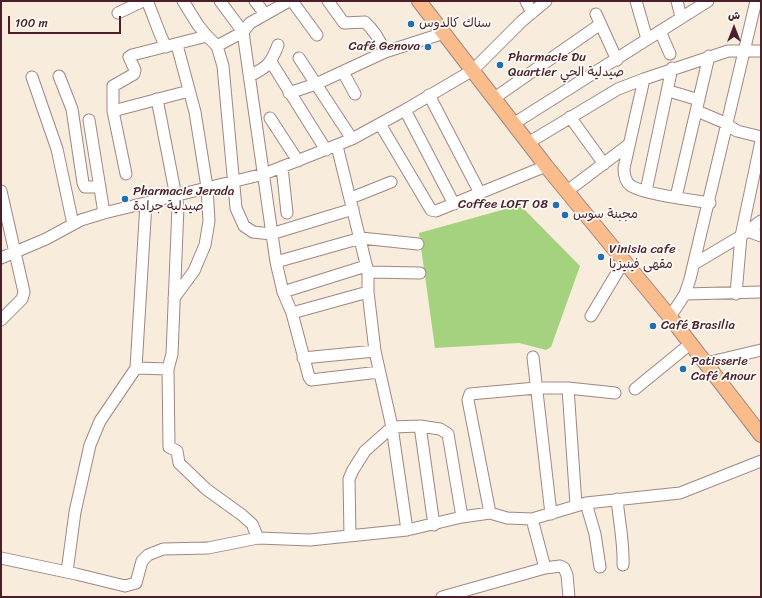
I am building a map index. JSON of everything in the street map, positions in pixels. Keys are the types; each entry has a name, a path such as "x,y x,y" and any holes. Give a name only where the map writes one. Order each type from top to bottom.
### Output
{"main road":[{"path":"419,1 566,192 670,317 761,435"}],"street":[{"path":"118,13 143,1"},
{"path":"147,1 155,18 160,35 171,46 189,91 194,107 207,187 209,222 205,245 194,270 174,298"},
{"path":"183,1 198,25 217,46 223,66 236,208 244,226 253,232 271,234 352,204 391,182"},
{"path":"220,1 243,32 276,262 283,292 292,313 309,377 311,380 379,372"},
{"path":"255,1 265,14"},
{"path":"217,46 243,32 250,23 289,1"},
{"path":"292,1 317,34"},
{"path":"328,1 344,22 364,22 372,28 378,35 385,52"},
{"path":"526,1 532,13"},
{"path":"1,258 74,224 104,213 234,180 264,174 352,139 473,70 546,1"},
{"path":"636,1 647,39"},
{"path":"677,1 681,17"},
{"path":"513,124 708,1"},
{"path":"670,317 686,294 710,203 726,125 756,1"},
{"path":"596,14 616,60"},
{"path":"493,99 600,25"},
{"path":"660,30 670,54"},
{"path":"289,93 316,84 385,52 444,33"},
{"path":"126,174 113,111 113,86 134,74 135,70 130,57 132,55 208,36"},
{"path":"250,76 266,67 271,62 278,45"},
{"path":"528,143 618,89 672,68 709,56 728,51 761,51"},
{"path":"676,197 709,56"},
{"path":"299,58 352,139"},
{"path":"271,62 326,150"},
{"path":"646,191 669,91 672,68"},
{"path":"343,72 355,94"},
{"path":"32,76 57,149 74,224"},
{"path":"59,76 72,109 83,183 85,187 100,188"},
{"path":"644,79 627,146 624,168 625,177 631,186 646,191 710,203"},
{"path":"113,111 189,91"},
{"path":"669,91 698,105 737,131 761,137"},
{"path":"429,95 480,193"},
{"path":"157,99 178,207 172,354 168,369 169,447 177,452 179,463 206,489 252,524 258,538"},
{"path":"405,110 454,204"},
{"path":"570,117 604,164"},
{"path":"270,118 298,161"},
{"path":"89,120 104,213"},
{"path":"380,124 428,207 436,211 546,166"},
{"path":"337,146 367,269 368,292 375,351 392,427 407,530"},
{"path":"566,192 627,146"},
{"path":"736,294 744,234 761,146"},
{"path":"282,168 287,213"},
{"path":"1,191 24,292 22,299 1,320"},
{"path":"67,572 75,512 90,445 100,421 136,368 146,203"},
{"path":"694,264 744,234 761,221"},
{"path":"744,234 761,236"},
{"path":"276,262 360,238 418,244"},
{"path":"591,316 624,261"},
{"path":"283,292 367,269 420,273"},
{"path":"292,313 368,292"},
{"path":"686,294 736,294 761,292"},
{"path":"635,389 690,344"},
{"path":"706,363 761,350"},
{"path":"303,358 375,351"},
{"path":"533,357 551,514"},
{"path":"136,368 168,369"},
{"path":"490,513 468,396 473,392 536,388 568,388 615,393"},
{"path":"568,388 581,504 594,534 600,567"},
{"path":"350,536 349,479 365,451 392,427 420,426 440,429 448,434 462,517"},
{"path":"420,426 434,525"},
{"path":"1,558 130,586 136,583 142,561 148,555 163,549 184,547 208,548 258,538 287,540 350,536 407,530 434,525 462,517 490,513 507,518 532,519 581,504 680,493 761,461"},
{"path":"617,499 619,523 624,544 623,565"},
{"path":"532,519 545,568"},
{"path":"442,597 511,579 545,568 560,566 564,568 567,575 569,597"}],"green space":[{"path":"520,205 580,266 551,347 546,350 519,343 435,348 419,233"}],"place":[{"name":"سناك كالدوس","path":"411,24"},
{"name":"Café Genova","path":"428,47"},
{"name":"Pharmacie Du Quartier صيدلية الحي","path":"500,65"},
{"name":"Pharmacie Jerada صيدلية جرادة","path":"125,199"},
{"name":"Coffee LOFT 08","path":"556,205"},
{"name":"مجبنة سوس","path":"565,215"},
{"name":"Vinisia cafe مقهى فينيزيا","path":"601,257"},
{"name":"Café Brasilia","path":"653,326"},
{"name":"Patisserie Café Anour","path":"683,369"}]}
